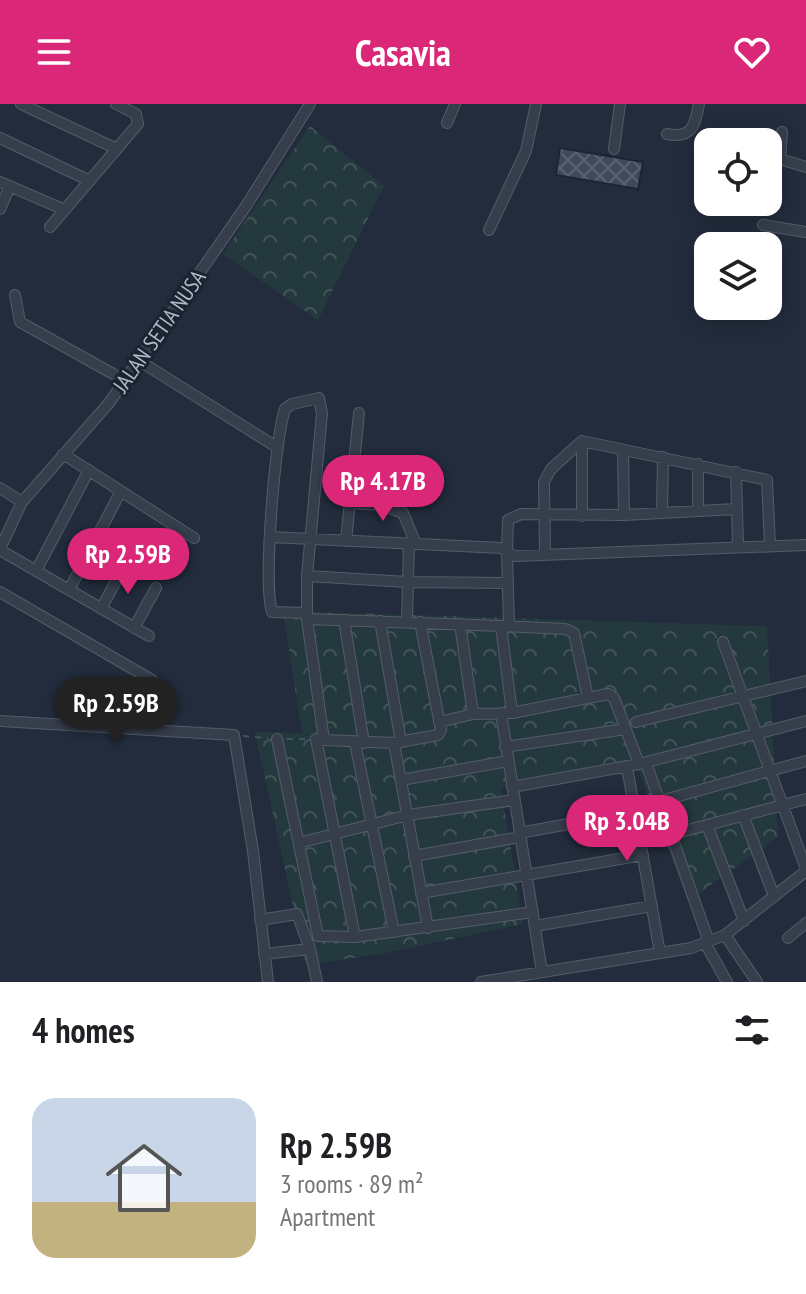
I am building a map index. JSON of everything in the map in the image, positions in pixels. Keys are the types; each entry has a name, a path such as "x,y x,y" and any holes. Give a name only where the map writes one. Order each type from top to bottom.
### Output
{"street":[{"path":"21,104 117,149"},
{"path":"50,227 138,124 138,118 132,111 116,104"},
{"name":"JALAN SETIA NUSA","path":"0,550 4,533 22,502 109,403 246,206 310,104"},
{"path":"447,123 455,104"},
{"path":"489,230 526,151 536,104"},
{"path":"614,149 620,104"},
{"path":"667,134 677,136 690,132 694,128 699,104"},
{"path":"0,138 90,181"},
{"path":"782,160 806,167"},
{"path":"0,209 5,184 65,210"},
{"path":"763,225 806,232"},
{"path":"15,295 20,322 124,380"},
{"path":"138,360 278,448"},
{"path":"420,622 441,730 438,735 398,743 324,740 307,616 307,576 322,413 319,398 292,404 285,409 278,448 270,537 272,612 307,616 344,620 407,621 565,629 574,633 588,698"},
{"path":"346,541 359,413"},
{"path":"582,441 767,480 770,545"},
{"path":"545,554 544,482 551,469 582,441"},
{"path":"582,441 582,516"},
{"path":"623,450 624,515"},
{"path":"63,454 194,538"},
{"path":"662,513 663,457"},
{"path":"698,464 698,511"},
{"path":"354,465 392,465"},
{"path":"36,571 89,470"},
{"path":"736,472 738,546"},
{"path":"0,488 22,502"},
{"path":"69,590 121,491"},
{"path":"350,503 381,505 403,513 413,544 407,621"},
{"path":"542,972 505,747 508,583 505,527 508,520 521,514 582,516 736,509"},
{"path":"270,537 502,548 515,556 806,545"},
{"path":"0,550 149,636"},
{"path":"101,609 124,566"},
{"path":"307,576 408,582 508,583"},
{"path":"134,628 156,588"},
{"path":"0,592 152,680"},
{"path":"344,620 372,824 394,932"},
{"path":"380,621 401,780 428,928"},
{"path":"460,624 473,714"},
{"path":"481,982 660,953 707,942 725,935 806,870 723,642"},
{"path":"636,722 806,681"},
{"path":"439,722 608,694 614,698 660,801 707,942 727,982"},
{"path":"0,721 234,735 253,851 268,982"},
{"path":"512,787 643,764 806,721"},
{"path":"505,747 626,729"},
{"path":"277,739 317,934 323,938 355,937 533,912"},
{"path":"316,739 355,937"},
{"path":"401,780 508,761"},
{"path":"660,801 806,761"},
{"path":"627,767 660,953"},
{"path":"673,834 806,799"},
{"path":"299,843 408,815 514,800"},
{"path":"414,856 635,812"},
{"path":"743,815 774,896"},
{"path":"707,825 744,921"},
{"path":"421,893 643,855"},
{"path":"535,926 652,906"},
{"path":"260,920 297,914 310,949 317,982"},
{"path":"788,938 806,923"},
{"path":"725,935 757,982"},
{"path":"264,954 310,949"}],"path":[{"path":"234,735 316,739"}],"green space":[{"path":"310,126 384,186 318,320 223,254"},
{"path":"283,611 767,626 778,837 688,901 635,761 501,788 523,924 381,954 306,965 255,732 302,733"}],"building":[{"path":"560,148 643,162 638,189 556,175"}]}
